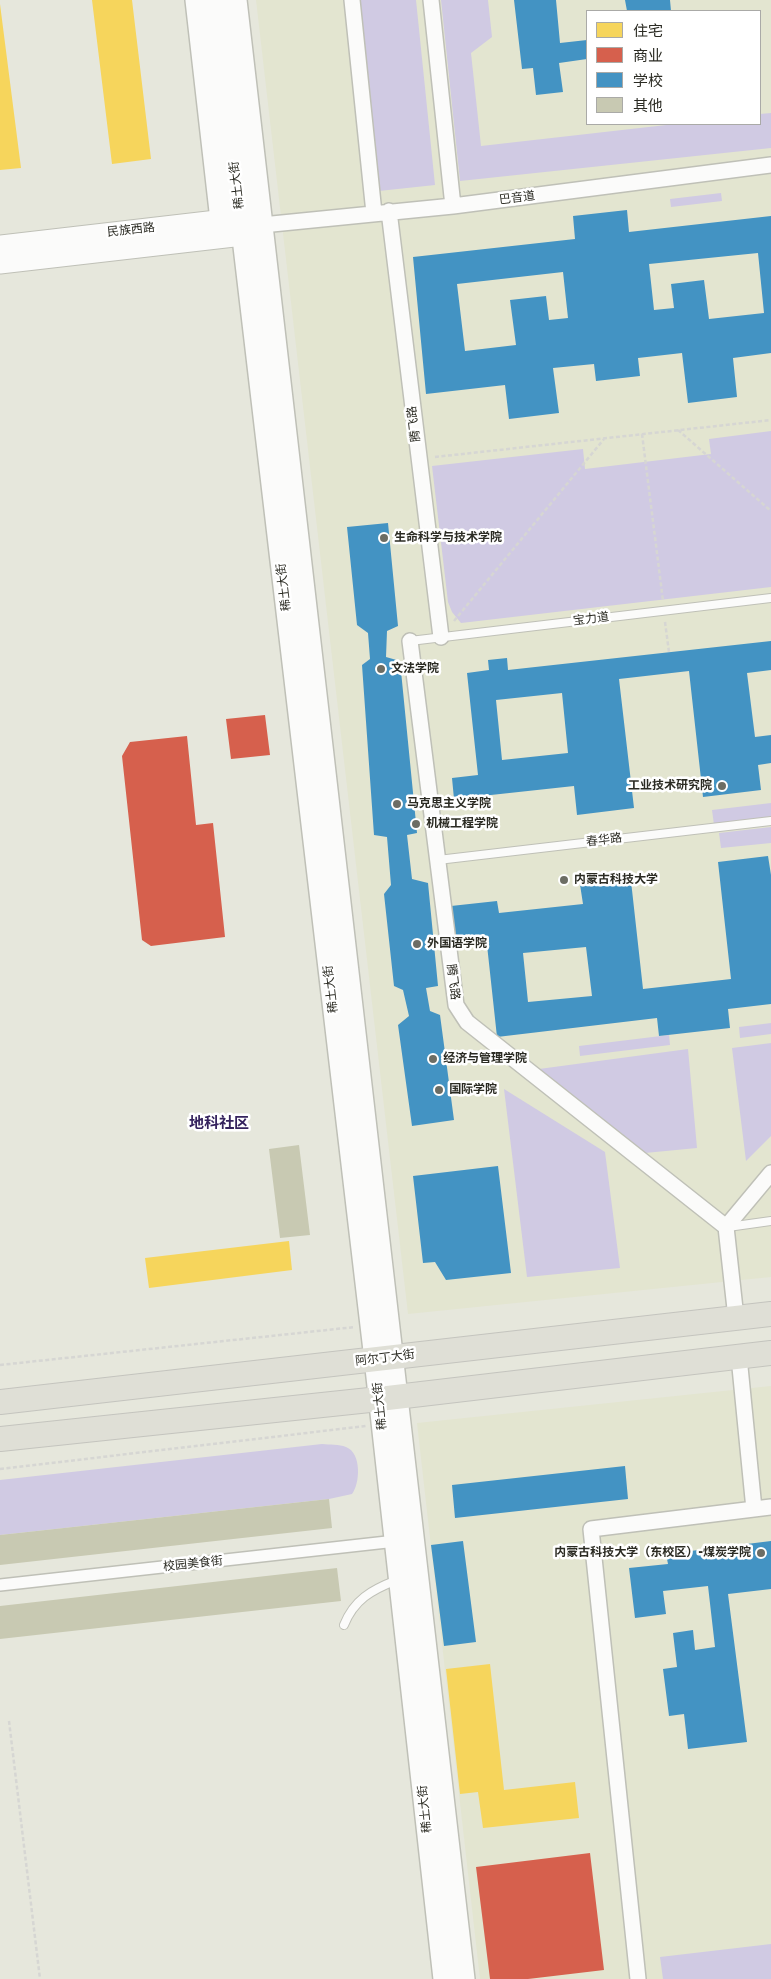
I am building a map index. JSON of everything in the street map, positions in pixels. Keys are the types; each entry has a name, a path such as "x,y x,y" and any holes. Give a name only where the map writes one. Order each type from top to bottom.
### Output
{"main road":[{"path":"196,0 235,225 262,225"},
{"name":"稀土大街","path":"215,0 235,225 371,1325 384,1358"},
{"name":"稀土大街","path":"236,0 384,1358 464,1979"},
{"name":"阿尔丁大街","path":"0,1402 771,1314"},
{"path":"0,1439 389,1398 771,1353"},
{"name":"稀土大街","path":"389,1398 382,1424 444,1979"}],"street":[{"name":"腾飞路","path":"352,0 418,459 441,637"},
{"path":"431,0 453,206"},
{"name":"巴音道","path":"262,225 453,206 771,165"},
{"name":"民族西路","path":"0,245 235,225"},
{"name":"民族西路","path":"0,264 235,225"},
{"name":"腾飞路","path":"410,641 456,1005 467,1022 726,1227"},
{"path":"736,1318 726,1227 771,1173"},
{"path":"739,1357 754,1509"},
{"path":"638,1979 591,1529 771,1507"},
{"name":"校园美食街","path":"0,1585 387,1542"}],"lane":[{"name":"宝力道","path":"410,641 771,598"},
{"name":"春华路","path":"438,860 771,821"},
{"path":"726,1227 771,1221"},
{"path":"344,1626 349,1612 361,1599 376,1589 399,1579"}],"path":[{"path":"418,459 771,420"},
{"path":"678,430 771,512"},
{"path":"642,434 669,652"},
{"path":"441,637 604,439"},
{"path":"0,1365 371,1325"},
{"path":"0,1469 382,1424"},
{"path":"10,1721 40,1979"}],"shaded area":[{"name":"内蒙古科技大学","path":"256,0 771,0 771,1277 408,1314"},
{"path":"360,0 416,0 435,185 379,191"},
{"path":"441,0 488,0 492,37 471,53 481,146 666,125 761,125 761,114 771,113 771,148 460,181"},
{"path":"721,193 722,201 671,207 670,199"},
{"path":"771,431 771,587 461,623 452,612 448,602 432,466 583,449 585,469 711,454 709,439"},
{"path":"771,803 771,819 714,825 712,810"},
{"path":"771,827 771,843 721,848 719,833"},
{"path":"771,1023 771,1034 740,1038 739,1027"},
{"path":"669,1035 670,1045 580,1056 579,1046"},
{"path":"771,1043 771,1136 746,1161 732,1048"},
{"path":"688,1049 697,1148 645,1153 539,1069"},
{"path":"504,1089 605,1152 620,1268 527,1277"},
{"path":"771,1386 771,1979 480,1979 417,1423"},
{"path":"322,1444 346,1447 355,1455 358,1476 352,1494 329,1499 0,1535 0,1480"},
{"path":"771,1944 771,1979 663,1979 660,1957"}],"building: 住宅":[{"path":"92,0 132,0 151,159 112,164"},
{"path":"0,4 21,168 0,170"},
{"path":"289,1241 292,1270 149,1288 145,1258"},
{"path":"490,1664 504,1790 575,1782 579,1818 483,1828 478,1792 460,1794 446,1669"}],"building: 商业":[{"path":"265,715 270,755 231,759 226,719"},
{"path":"187,736 196,825 213,823 225,937 151,946 142,940 122,756 130,742"},
{"path":"590,1853 604,1970 528,1979 490,1979 476,1867"}],"building: 学校":[{"path":"514,0 556,0 560,43 586,40 586,59 559,63 563,92 536,95 533,68 522,69"},
{"path":"625,0 670,0 671,10 627,10"},
{"path":"627,210 629,232 771,216 771,353 733,358 737,397 688,403 682,353 638,358 640,376 596,381 594,364 553,368 559,413 509,419 505,385 426,394 413,257 575,239 573,216","holes":["758,253 764,313 709,319 704,280 671,284 674,308 654,310 649,264","563,272 568,318 549,320 546,296 510,300 516,345 465,351 457,284"]},
{"path":"388,523 398,626 387,631 386,657 400,661 417,833 407,835 412,879 428,883 438,986 426,988 430,1011 440,1015 454,1120 412,1126 398,1025 409,1016 403,990 394,986 384,894 391,885 387,837 374,835 362,665 370,659 368,633 357,625 347,527"},
{"path":"771,641 771,670 747,673 755,737 771,735 771,763 758,765 761,790 703,797 689,671 619,679 634,808 577,815 574,786 454,799 452,778 478,775 467,673 489,670 488,660 507,658 508,670","holes":["562,693 568,753 502,760 496,700"]},
{"path":"768,856 771,875 771,1004 728,1009 730,1028 659,1036 657,1018 497,1037 487,945 455,949 451,906 497,901 499,913 583,904 579,878 630,872 643,989 731,979 718,862","holes":["586,947 592,996 528,1002 523,953"]},
{"path":"498,1166 511,1273 446,1280 435,1262 423,1263 413,1176"},
{"path":"625,1466 628,1499 455,1518 452,1485"},
{"path":"463,1541 476,1642 444,1646 431,1545"},
{"path":"771,1541 771,1589 728,1594 747,1742 688,1749 684,1714 669,1716 663,1669 677,1667 673,1633 693,1630 695,1650 715,1647 708,1586 663,1591 666,1614 635,1618 629,1568 668,1564 666,1554"}],"building: 其他":[{"path":"299,1145 310,1235 280,1238 269,1149"},
{"path":"329,1499 332,1528 0,1565 0,1535"},
{"path":"337,1568 341,1601 0,1639 0,1606"}],"place":[{"name":"生命科学与技术学院","path":"384,538"},
{"name":"文法学院","path":"381,669"},
{"name":"工业技术研究院","path":"722,786"},
{"name":"马克思主义学院","path":"397,804"},
{"name":"机械工程学院","path":"416,824"},
{"name":"内蒙古科技大学","path":"564,880"},
{"name":"外国语学院","path":"417,944"},
{"name":"经济与管理学院","path":"433,1059"},
{"name":"国际学院","path":"439,1090"},
{"name":"内蒙古科技大学（东校区）-煤炭学院","path":"761,1553"}],"district":[{"name":"地科社区","path":"219,1124"}]}
